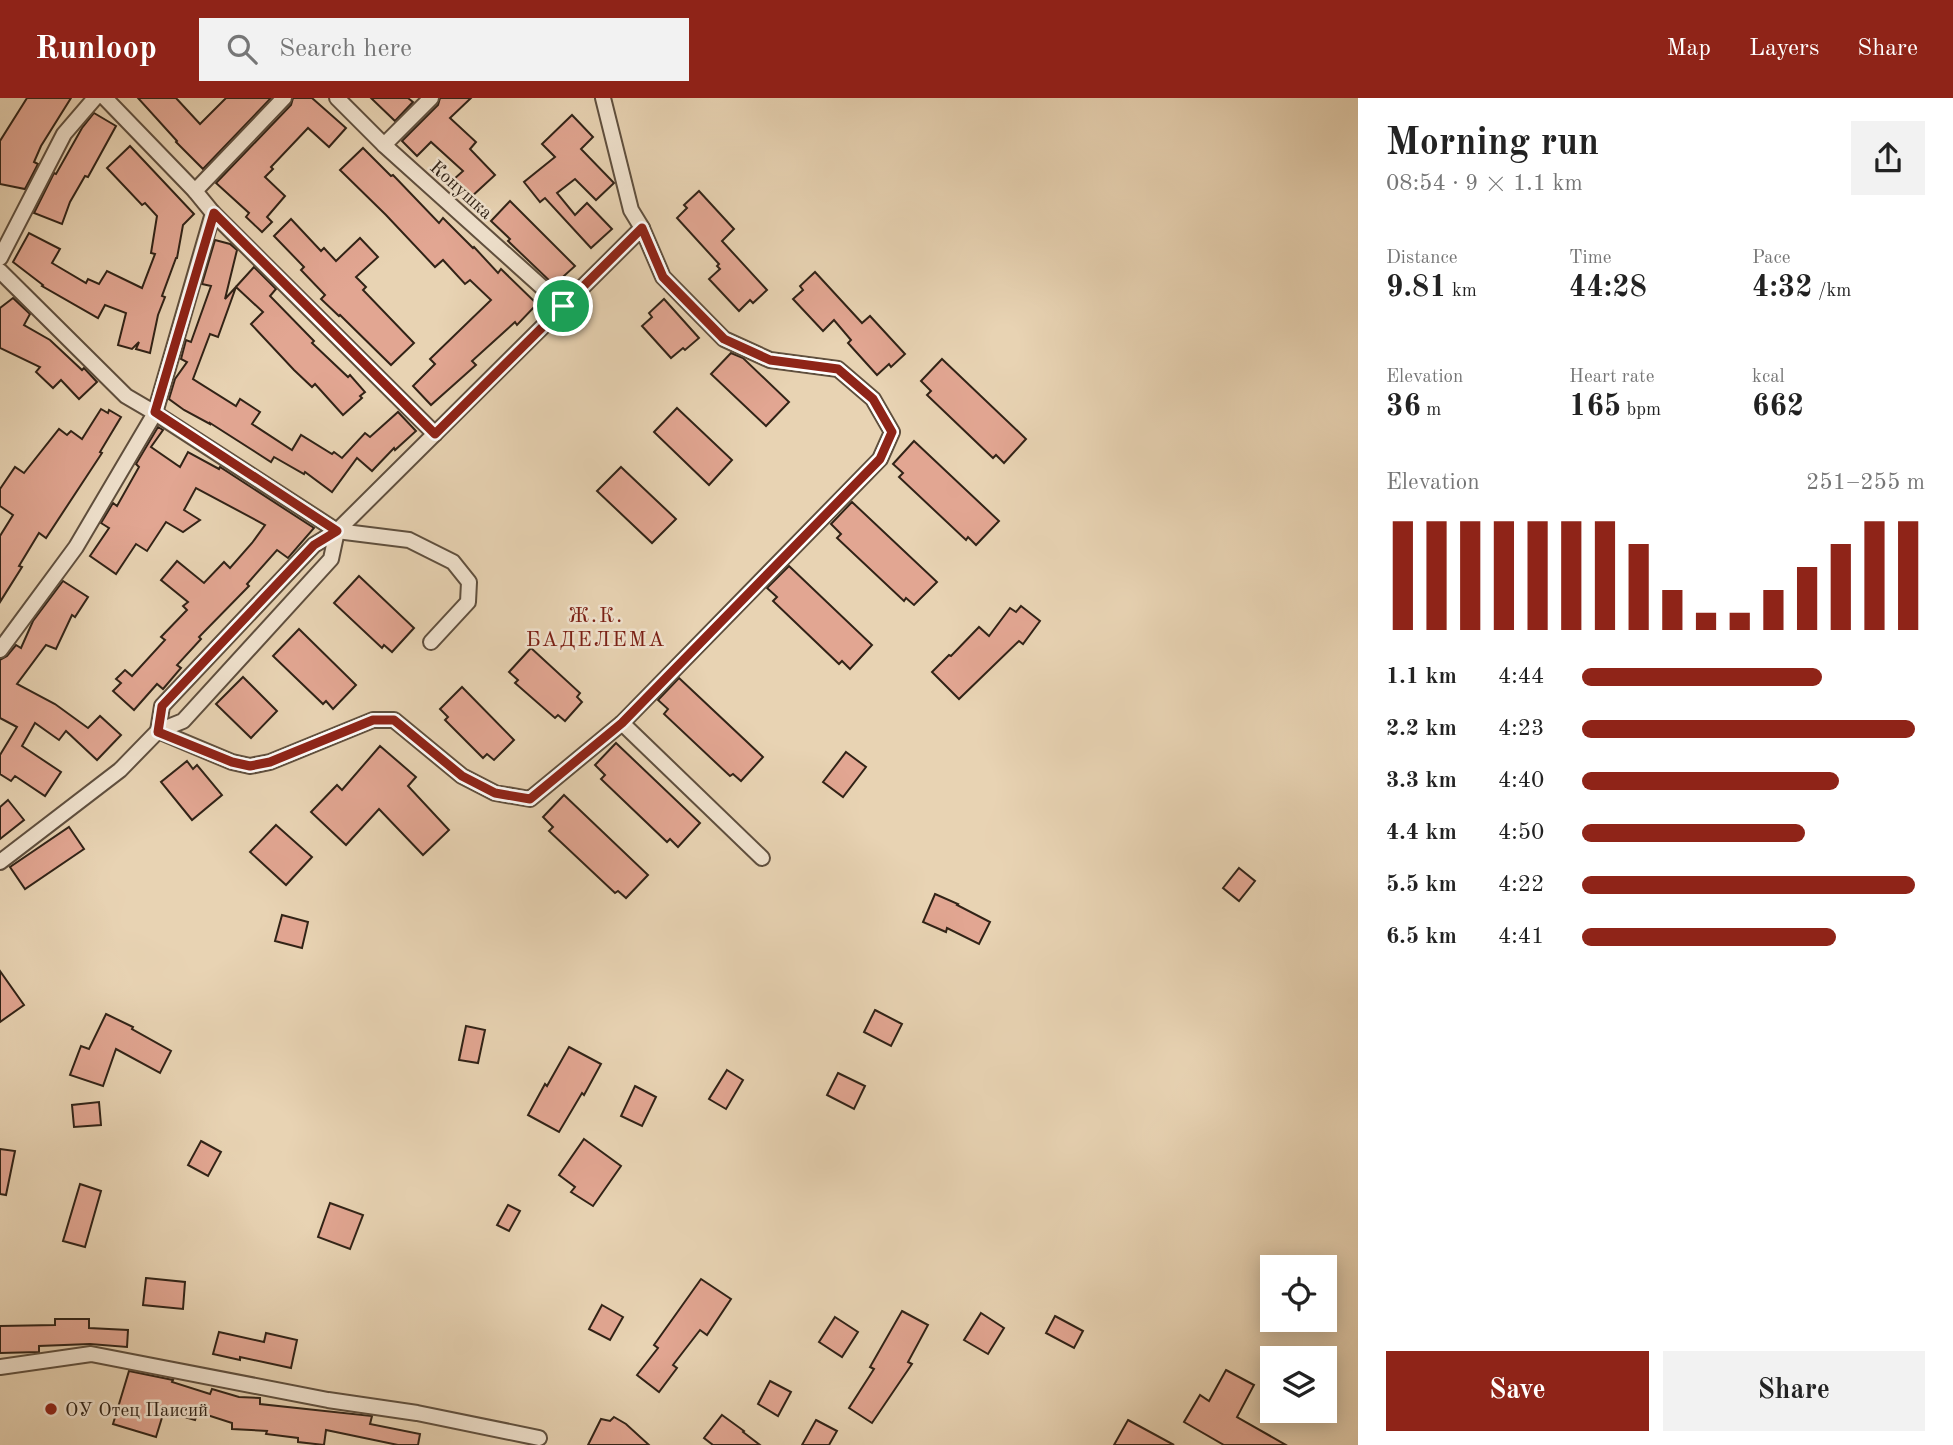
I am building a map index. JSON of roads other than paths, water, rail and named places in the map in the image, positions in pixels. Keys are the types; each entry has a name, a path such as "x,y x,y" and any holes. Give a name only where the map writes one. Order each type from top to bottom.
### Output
{"street":[{"path":"0,258 64,134 95,98"},
{"path":"105,98 214,213 435,434"},
{"path":"195,191 284,98"},
{"name":"Конушка","path":"337,98 384,145 563,306"},
{"path":"384,145 430,98"},
{"path":"158,732 232,762 250,766 270,762 373,720 394,720 462,776 495,793 530,799 622,723 880,459 892,432 873,399 838,369 770,360 724,339 663,277 642,228 631,210 603,98"},
{"path":"0,650 76,547 155,412 214,213"},
{"path":"158,732 162,706 314,545 337,531 642,228"},
{"path":"0,271 126,396 155,412 337,531 409,540 453,562 469,582 468,602 431,642"},
{"path":"0,862 120,770 158,732 183,721 331,559 337,531"},
{"path":"622,723 762,858"},
{"path":"0,1367 91,1354 539,1438"}],"place":[{"name":"ОУ Отец Паисий","path":"51,1409"}],"district":[{"name":"Ж.К. БАДЕЛЕМА","path":"596,627"}]}
